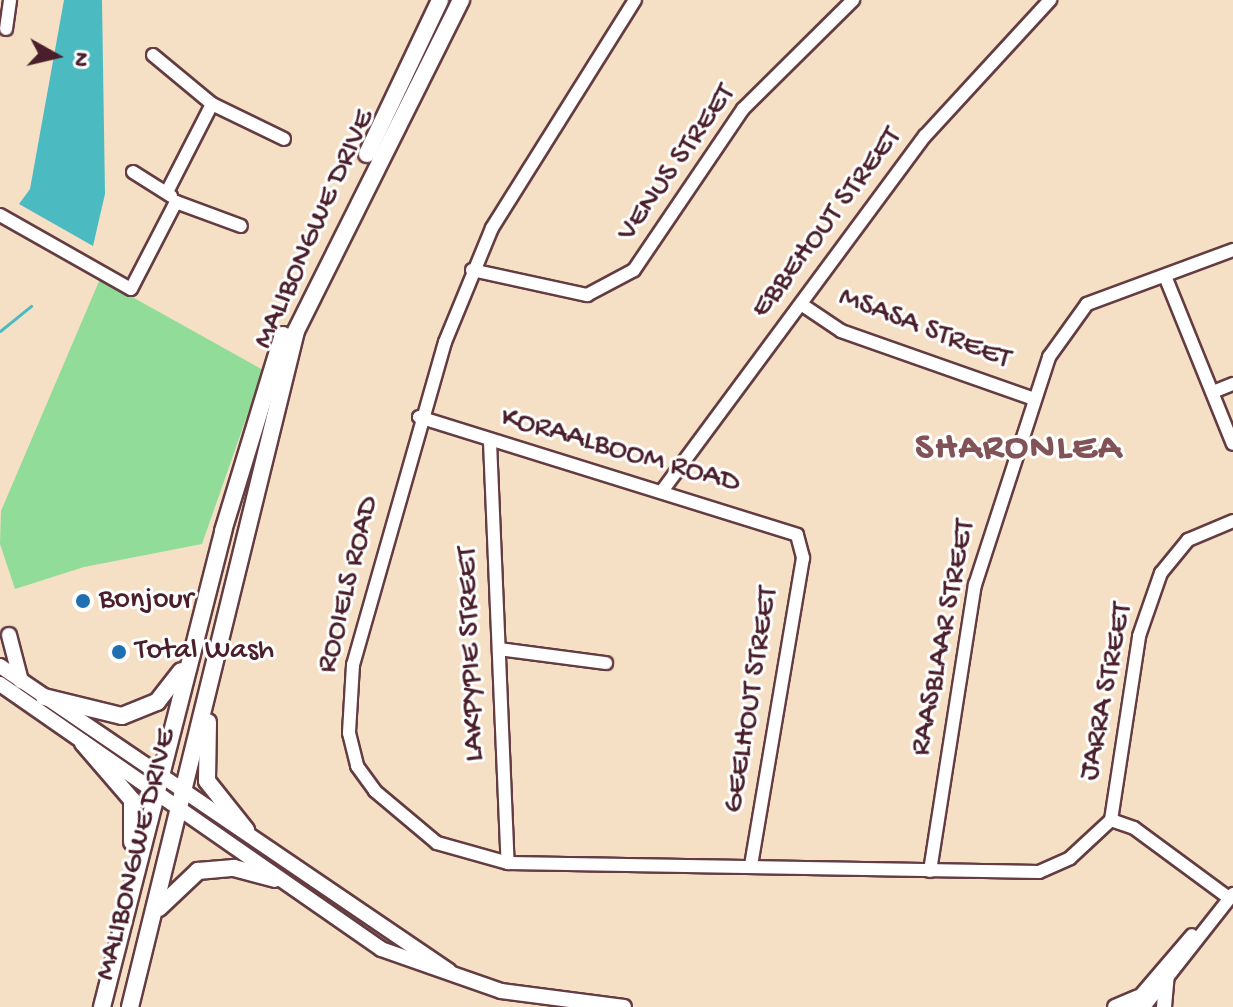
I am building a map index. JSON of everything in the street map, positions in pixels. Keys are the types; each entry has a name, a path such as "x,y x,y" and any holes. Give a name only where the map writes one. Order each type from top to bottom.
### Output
{"main road":[{"name":"MALIBONGWE DRIVE","path":"104,1000 189,657 286,328 440,0"},
{"name":"MALIBONGWE DRIVE","path":"130,1007 176,807 213,677 296,331 461,0"},
{"path":"44,697 103,716 134,713 165,694 189,657"},
{"path":"213,677 204,770 246,830"},
{"path":"83,743 126,788 136,812 104,1000"},
{"path":"152,920 166,896 198,871 234,868 275,879"}],"street":[{"path":"6,29 10,0"},
{"name":"ROOIELS ROAD","path":"635,0 472,270 419,417 353,665 352,754 375,791 437,843 508,863 930,871 1048,870 1111,820"},
{"name":"VENUS STREET","path":"472,270 587,295 625,277 651,251 743,109 853,0"},
{"name":"EBBEHOUT STREET","path":"662,491 945,112 1050,0"},
{"path":"153,55 212,104 284,139"},
{"path":"0,215 131,289 212,104"},
{"path":"133,172 172,197 241,226"},
{"name":"RAASBLAAR STREET","path":"930,871 975,585 1031,398 1082,308 1233,250"},
{"path":"1165,276 1233,444"},
{"name":"MSASA STREET","path":"801,304 841,331 1031,398"},
{"path":"1213,392 1233,384"},
{"name":"KORAALBOOM ROAD","path":"419,417 490,442 790,530 803,543"},
{"name":"LAKPYPIE STREET","path":"490,442 508,863"},
{"name":"JARRA STREET","path":"1231,896 1134,828 1111,820 1139,636 1161,573 1180,546 1233,521"},
{"name":"GEELHOUT STREET","path":"751,866 803,543"},
{"path":"6,635 21,681"},
{"path":"499,649 606,663"},
{"path":"0,666 158,775 246,830 292,870 463,980"},
{"path":"0,684 275,879 381,949 463,980 537,999 624,1007"},
{"path":"1137,1004 1231,896"},
{"path":"1115,1007 1137,1004 1167,975 1215,915"},
{"path":"1164,1007 1167,975"}],"green space":[{"path":"100,279 263,370 202,544 84,567 15,589 0,544 1,511"}],"water":[{"path":"64,0 102,0 105,194 93,246 19,204 30,189"}],"waterway":[{"path":"0,331 31,306"}],"place":[{"name":"Bonjour","path":"83,601"},
{"name":"Total Wash","path":"119,652"}],"district":[{"name":"SHARONLEA","path":"1019,450"}]}
